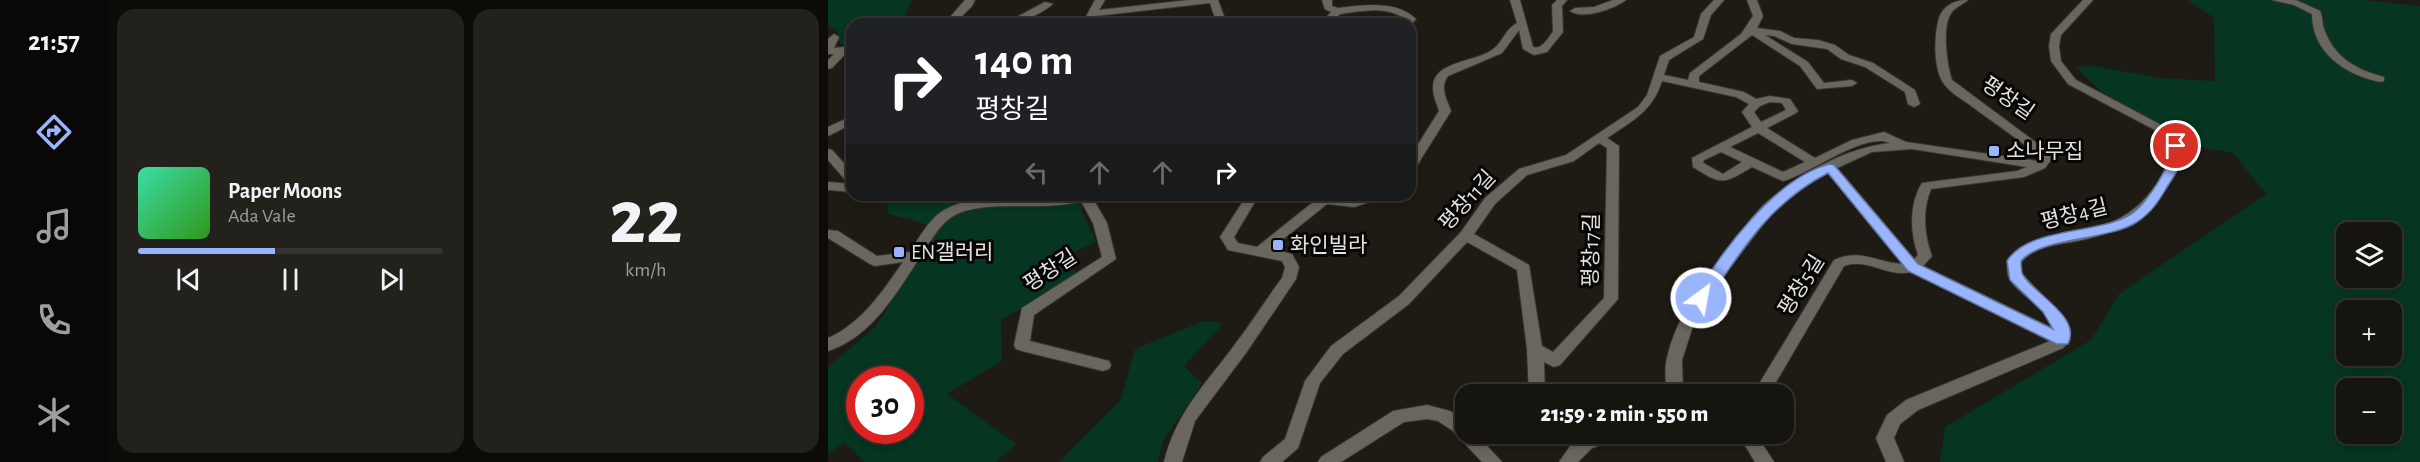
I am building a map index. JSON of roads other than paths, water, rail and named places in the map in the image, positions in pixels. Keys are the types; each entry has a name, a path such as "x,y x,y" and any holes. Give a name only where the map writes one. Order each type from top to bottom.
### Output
{"street":[{"path":"955,18 970,0"},
{"path":"1090,18 1100,0"},
{"path":"1092,14 1213,0 1220,18"},
{"path":"1327,0 1328,7 1337,11 1364,8 1398,9 1410,18"},
{"path":"1515,0 1528,49 1534,52 1543,50 1558,32 1557,5 1562,0"},
{"path":"1575,11 1595,10 1621,0"},
{"name":"평창11길","path":"1269,462 1292,443 1313,381 1337,350 1404,300 1466,234 1490,201 1523,172 1570,158 1641,109 1652,94 1665,58 1698,39 1706,14 1719,0"},
{"path":"1693,83 1694,75 1738,44 1752,30 1758,16 1752,0"},
{"name":"평창길","path":"1963,0 1944,15 1941,26 1943,65 1948,81 1960,93 2043,150 2048,156 2041,165"},
{"name":"평창4길","path":"2062,340 2061,324 2015,276 2014,261 2021,252 2038,244 2109,229 2132,220 2151,204 2176,162 2176,146 2159,128 2073,82 2056,61 2054,46 2056,34 2088,0"},
{"path":"2277,0 2296,3 2317,13 2316,25 2332,56 2356,72 2380,79"},
{"path":"1022,18 1048,4"},
{"path":"1331,18 1337,11"},
{"path":"1416,157 1445,111 1437,87 1440,77 1455,68 1497,52 1510,30 1522,24"},
{"path":"1752,30 1804,64 1821,87 1852,83"},
{"path":"1752,30 1776,33 1792,41 1818,43 1831,47 1845,57 1869,65 1910,90 1914,104"},
{"path":"828,66 844,50 828,50 834,37"},
{"path":"1658,77 1740,94 1755,103"},
{"path":"1749,163 1725,178 1716,176 1697,164 1698,158 1760,129 1792,111 1786,101 1772,98 1755,103 1748,112 1760,129 1812,161"},
{"path":"828,132 846,122"},
{"path":"1721,147 1749,163 1783,177 1812,161 1856,143 1884,136 1903,145"},
{"name":"평창17길","path":"1535,349 1554,361 1611,299 1613,146 1600,139"},
{"path":"1675,384 1674,360 1684,329 1710,283 1770,206 1808,178 1870,148 1903,145 2041,165"},
{"path":"828,153 846,173"},
{"path":"1830,167 1913,267 1925,256 1918,204 1926,186 2020,174 2041,165"},
{"path":"828,186 846,188"},
{"name":"평창길","path":"828,345 840,341 855,331 892,287 936,223 949,213 974,207 1056,201"},
{"name":"평창길","path":"1089,201 1100,223 1109,259 1027,312 1022,345 1103,365"},
{"path":"1173,462 1176,447 1190,412 1233,359 1289,279 1292,267 1287,257 1233,247 1227,237 1249,201"},
{"path":"1260,252 1323,201"},
{"path":"828,234 833,234 875,261 913,256"},
{"path":"1466,234 1524,268 1535,349 1537,384"},
{"name":"평창5길","path":"1767,384 1839,263 1846,258 1862,258 1897,268 1913,267 2062,340"},
{"path":"1895,462 1885,438 1893,420 1912,405 2058,344 2062,340"},
{"path":"1327,462 1399,416 1412,412 1425,411 1447,416 1455,423"},
{"path":"1476,444 1493,462"},
{"path":"1568,462 1582,444"},
{"path":"1753,444 1765,462"}],"place":[{"name":"소나무집","path":"1994,151"},
{"name":"화인빌라","path":"1278,245"},
{"name":"EN갤러리","path":"899,252"}]}
